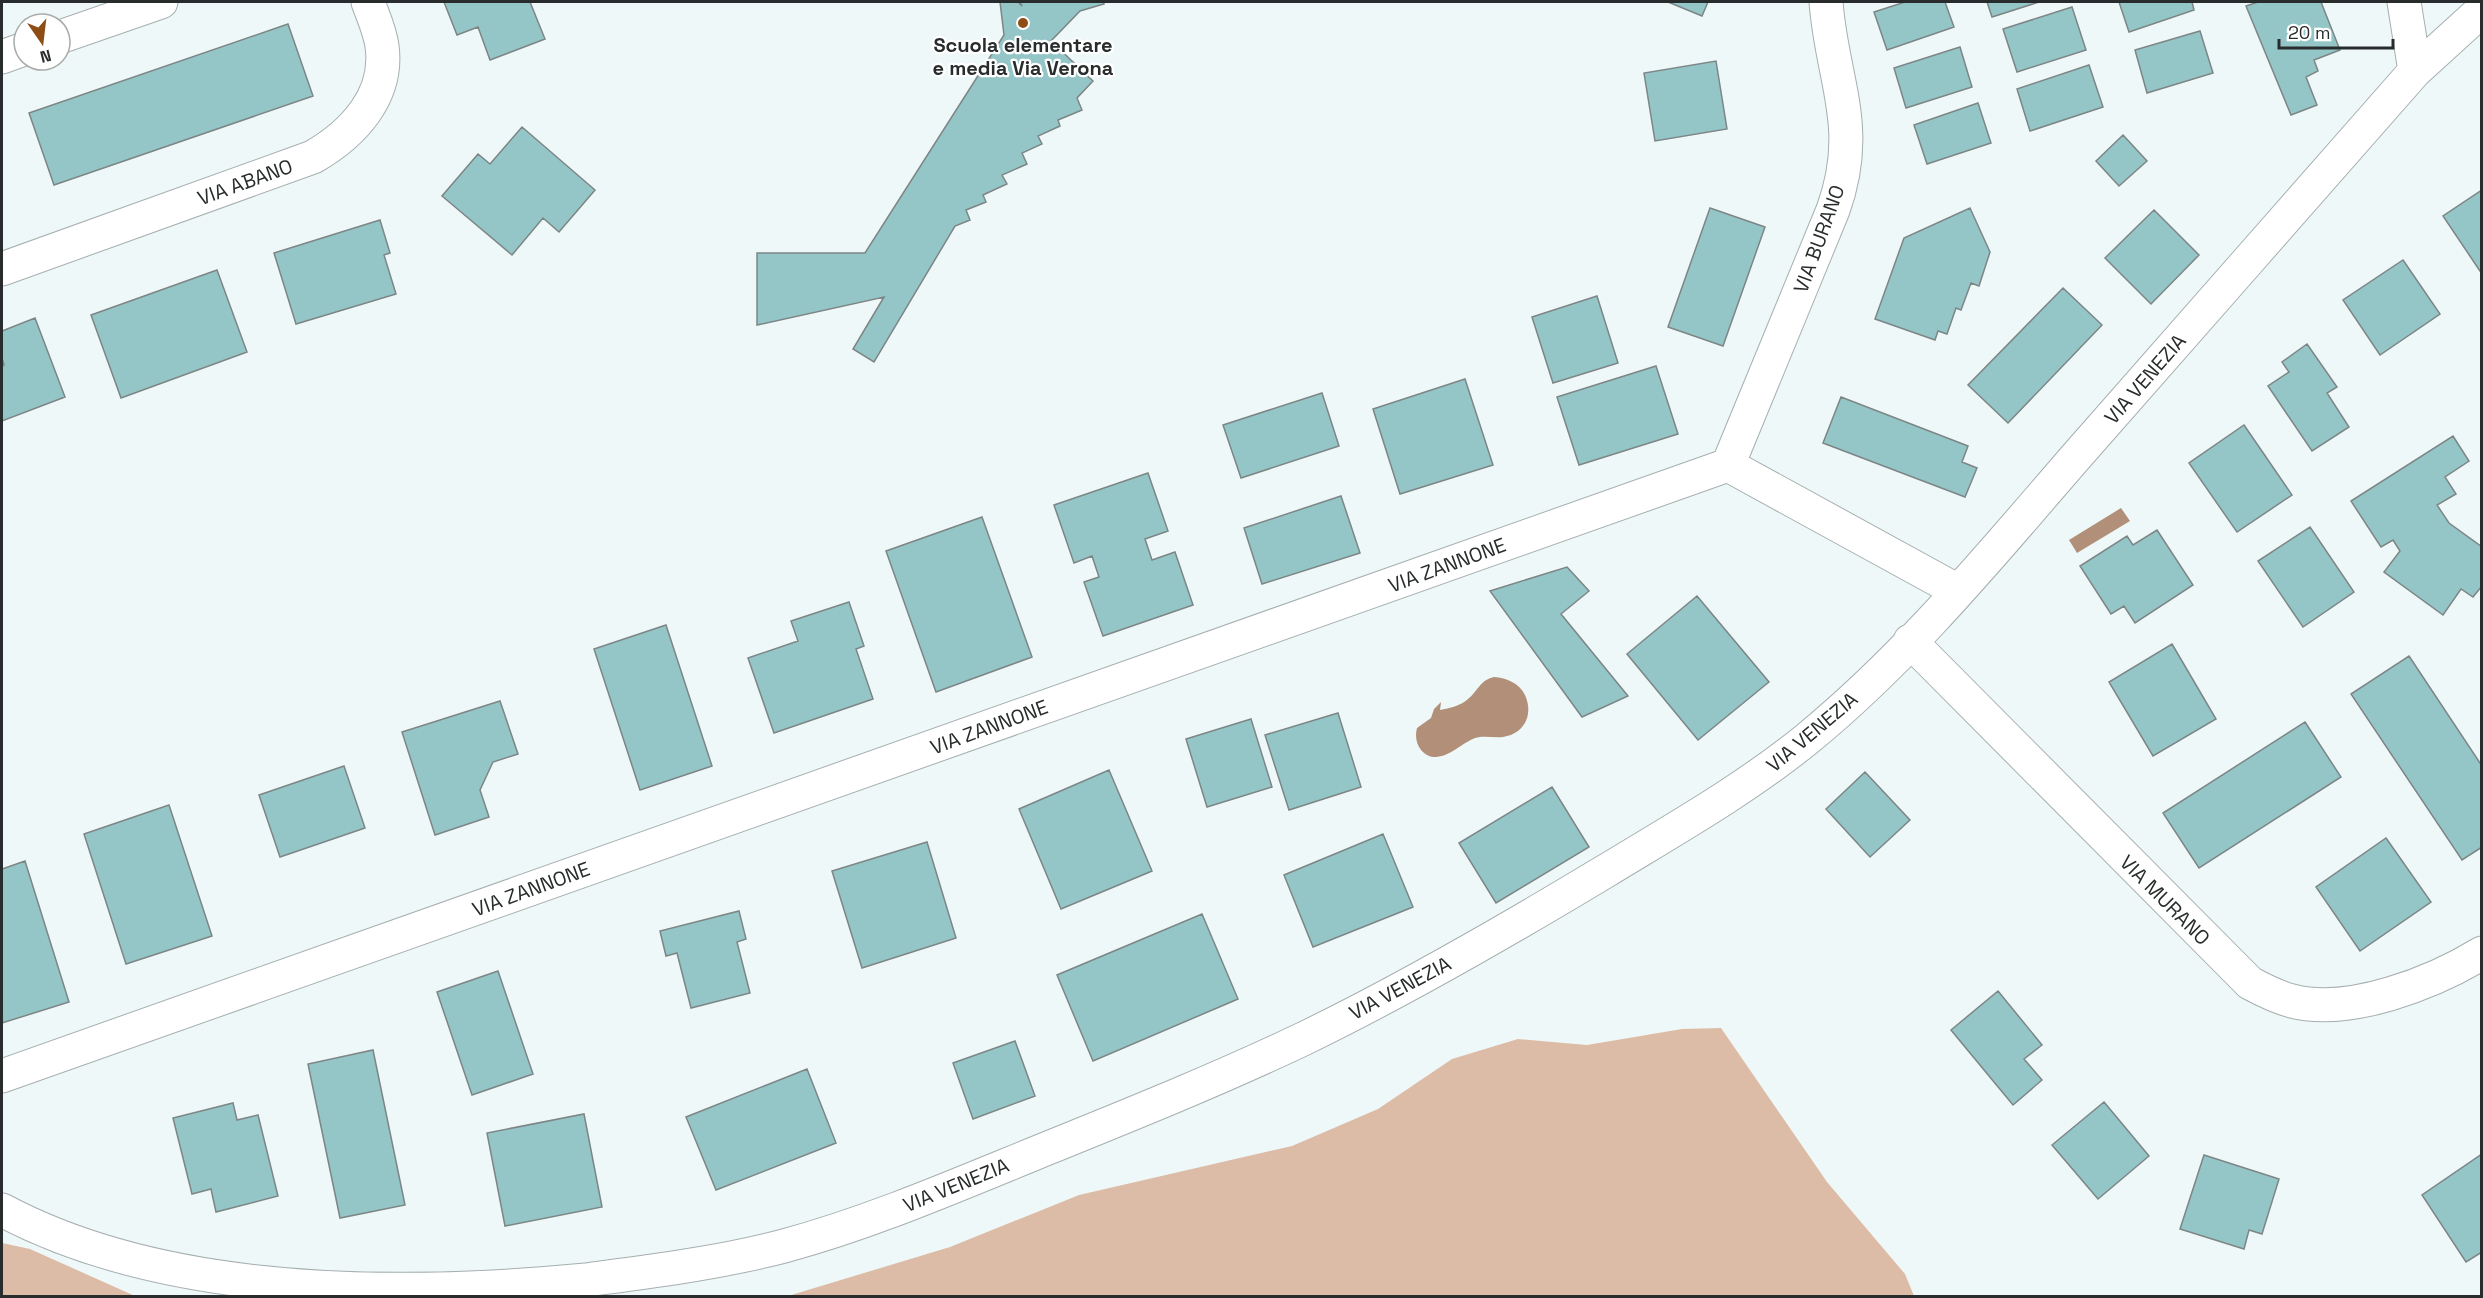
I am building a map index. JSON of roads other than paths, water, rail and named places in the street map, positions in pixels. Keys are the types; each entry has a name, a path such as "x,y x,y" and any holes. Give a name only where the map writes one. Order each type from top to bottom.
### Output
{"street":[{"path":"72,33 161,2"},
{"name":"VIA ABANO","path":"2,269 313,157 340,141 361,119 381,78 382,47 369,2"},
{"name":"VIA BURANO","path":"1728,465 1833,210 1842,177 1846,157 1846,117 1826,2"},
{"path":"2404,2 2415,71"},
{"name":"VIA VENEZIA","path":"2,1210 64,1245 129,1270 205,1286 314,1295 406,1295 535,1286 717,1262 840,1230 1192,1089 1308,1036 1435,971 1539,911 1745,786 1827,722 1958,591 2415,71 2481,10"},
{"path":"1728,465 1958,591"},
{"name":"VIA ZANNONE","path":"2,1076 1728,465"},
{"name":"VIA MURANO","path":"1910,641 2233,969 2255,986 2271,994 2303,1003 2330,1004 2366,1000 2411,986 2481,953"}],"place":[{"name":"Scuola elementare e media Via Verona","path":"1023,23"}]}
